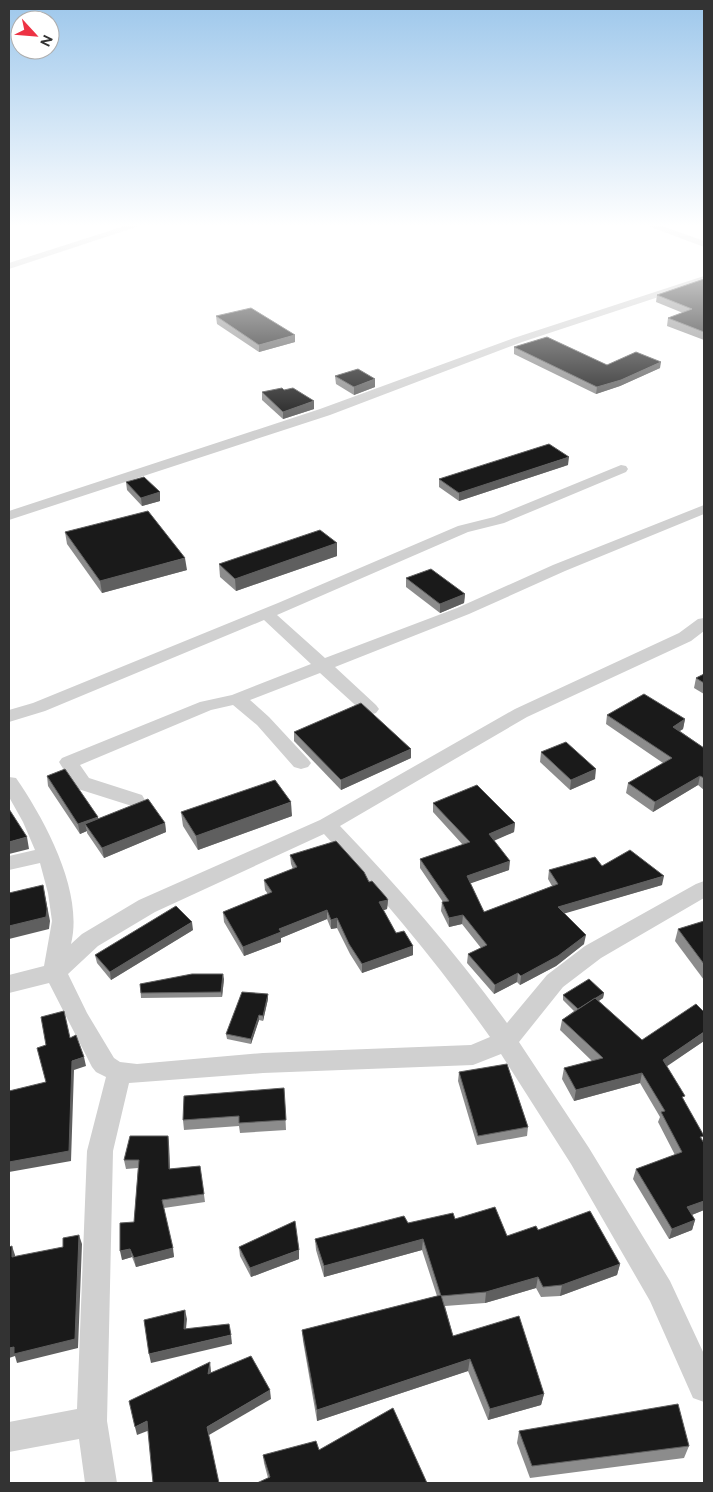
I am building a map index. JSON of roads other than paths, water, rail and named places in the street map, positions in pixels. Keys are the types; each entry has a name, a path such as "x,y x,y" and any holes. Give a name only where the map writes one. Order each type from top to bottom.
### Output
{"street":[{"path":"9,516 326,412 518,340 657,294"},
{"path":"9,716 39,707 266,614 463,529 499,520 621,469"},
{"path":"135,800 82,783 69,762 206,706 237,699 463,611 559,568 704,509"},
{"path":"266,614 370,709"},
{"path":"9,984 56,972 90,940 147,906 327,824 521,714 684,637 704,622"},
{"path":"237,699 263,721 301,762"},
{"path":"9,783 24,803 47,854 59,894 64,928 56,972 93,1049 104,1064 119,1072 137,1074 263,1063 473,1055 506,1041 555,981 593,952 642,922 704,889"},
{"path":"327,824 384,885 458,974 506,1041 580,1156 660,1291 704,1387"},
{"path":"9,864 47,854"},
{"path":"101,1483 92,1421 100,1151 119,1072"},
{"path":"9,1437 92,1421"}]}
